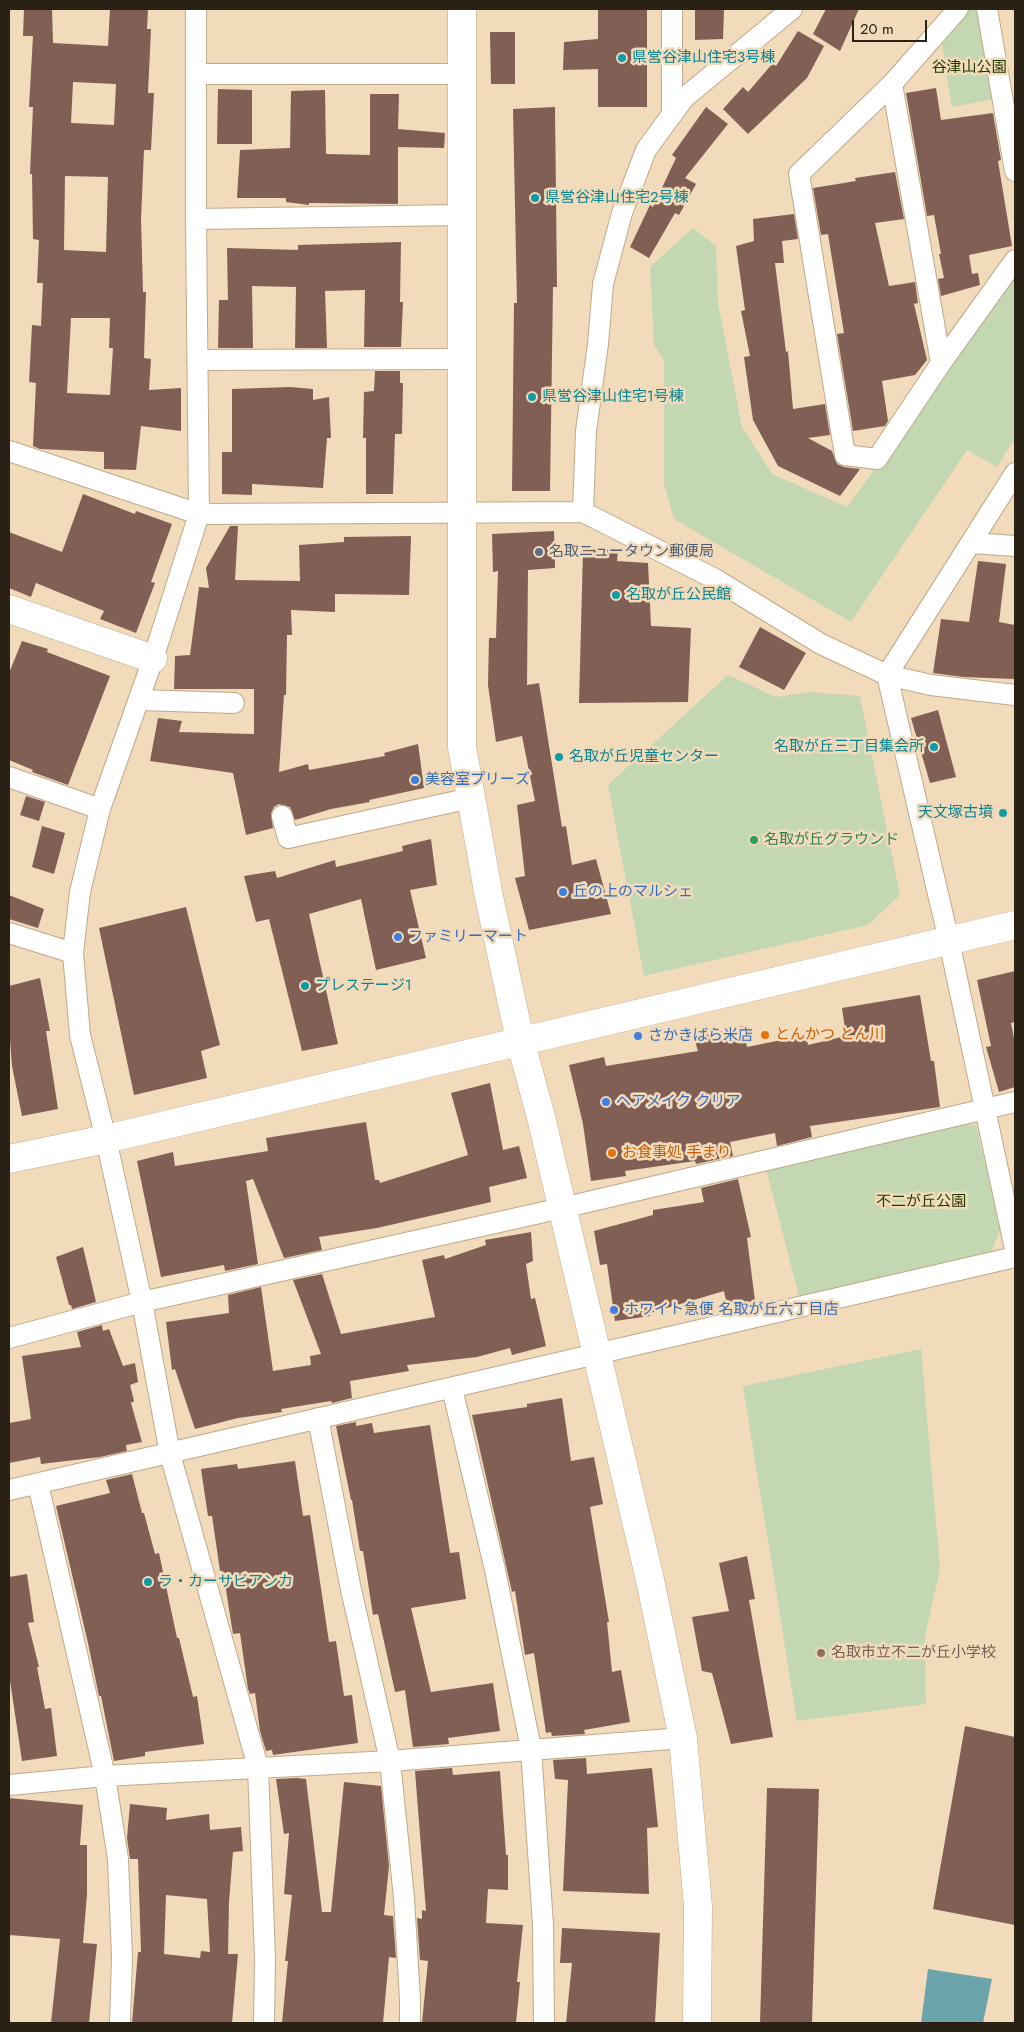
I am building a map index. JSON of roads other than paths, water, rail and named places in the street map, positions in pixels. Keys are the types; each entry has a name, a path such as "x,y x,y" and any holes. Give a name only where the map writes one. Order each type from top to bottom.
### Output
{"street":[{"path":"196,9 199,514 153,659 100,808 80,892 73,953 80,1036 106,1139 142,1302 170,1454 258,1767 265,1959 264,2023"},
{"path":"462,9 462,747 489,897 520,1040 597,1353 650,1580 683,1738 698,1906 697,2023"},
{"path":"672,9 672,113"},
{"path":"583,512 586,431 604,284 622,212 646,150 684,98 792,9"},
{"path":"958,9 892,84 799,174 845,454 877,459 941,363 1015,260"},
{"path":"987,9 1015,171"},
{"path":"197,74 462,74"},
{"path":"892,84 941,363"},
{"path":"196,219 461,215"},
{"path":"197,360 461,359"},
{"path":"9,451 199,514 583,512 715,579 821,644 887,675 931,685 1015,695"},
{"path":"1015,473 887,675 949,941 1015,1250"},
{"path":"972,543 1015,546"},
{"path":"9,609 153,659"},
{"path":"139,700 234,703"},
{"path":"9,777 100,808"},
{"path":"282,816 288,838 471,798"},
{"path":"9,1158 106,1139 1015,925"},
{"path":"9,933 73,953"},
{"path":"9,1338 142,1302 562,1208 1015,1102"},
{"path":"9,1490 1015,1257"},
{"path":"452,1388 495,1570 531,1749 544,1925 544,2023"},
{"path":"318,1418 350,1585 390,1761 404,1898 410,2023"},
{"path":"38,1484 105,1776 118,1859 122,1957 120,2023"},
{"path":"9,1785 105,1776 390,1761 683,1738"}],"water":[{"path":"928,1969 992,1979 983,2023 921,2023"}],"place":[{"name":"県営谷津山住宅3号棟","path":"622,58"},
{"name":"県営谷津山住宅2号棟","path":"535,198"},
{"name":"県営谷津山住宅1号棟","path":"532,397"},
{"name":"名取ニュータウン郵便局","path":"539,552"},
{"name":"名取が丘公民館","path":"616,595"},
{"name":"名取が丘三丁目集会所","path":"934,747"},
{"name":"名取が丘児童センター","path":"559,757"},
{"name":"美容室プリーズ","path":"415,780"},
{"name":"天文塚古墳","path":"1003,813"},
{"name":"名取が丘グラウンド","path":"754,840"},
{"name":"丘の上のマルシェ","path":"563,892"},
{"name":"ファミリーマート","path":"398,937"},
{"name":"プレステージ1","path":"305,986"},
{"name":"とんかつ とん川","path":"765,1035"},
{"name":"さかきばら米店","path":"638,1036"},
{"name":"ヘアメイク クリア","path":"606,1102"},
{"name":"お食事処 手まり","path":"612,1153"},
{"name":"ホワイト急便 名取が丘六丁目店","path":"614,1310"},
{"name":"ラ・カーサビアンカ","path":"148,1582"},
{"name":"名取市立不二が丘小学校","path":"821,1653"}],"park label":[{"name":"谷津山公園","path":"969,68"},
{"name":"不二が丘公園","path":"921,1202"}]}
